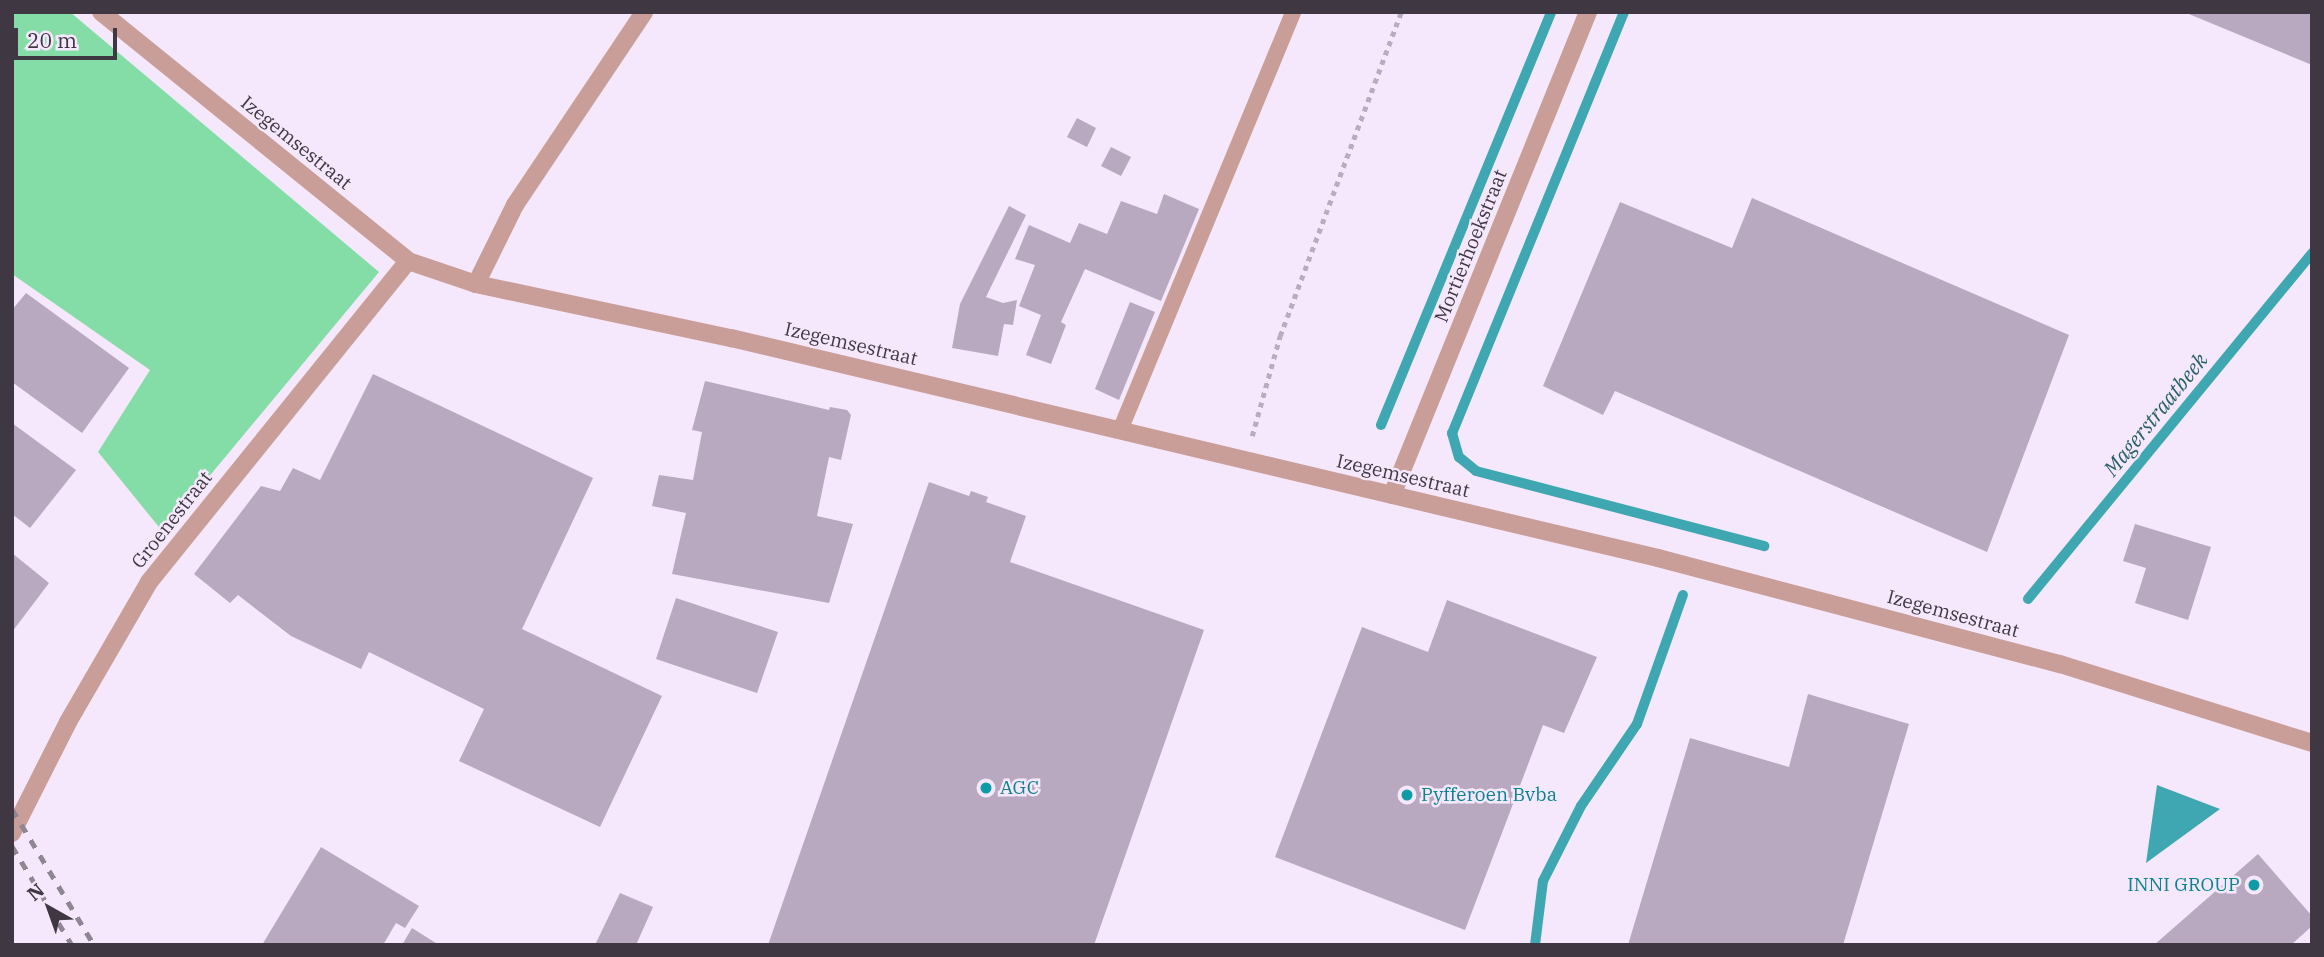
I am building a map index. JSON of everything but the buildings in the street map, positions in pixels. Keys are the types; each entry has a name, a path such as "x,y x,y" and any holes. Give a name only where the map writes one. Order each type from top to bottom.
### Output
{"street":[{"name":"Izegemsestraat","path":"102,12 408,261 475,284 1121,428 1658,558 2060,664 2312,743"},
{"path":"475,284 515,205 644,12"},
{"name":"Mortierhoekstraat","path":"1392,495 1588,12"},
{"name":"Groenestraat","path":"12,833 68,722 149,582 408,261"}],"lane":[{"path":"1121,428 1293,12"}],"path":[{"path":"1246,460 1280,336 1401,12"}],"green space":[{"path":"12,12 70,12 379,272 163,532 98,452 150,370 12,274"}],"water":[{"path":"2157,785 2220,809 2146,863"}],"waterway":[{"path":"1381,425 1551,12"},
{"path":"1624,12 1452,433 1459,457 1476,471 1764,546"},
{"name":"Magerstraatbeek","path":"2028,599 2312,253"},
{"name":"Magerstraatbeek","path":"1535,945 1543,881 1581,806 1637,724 1683,595"}],"railway":[{"path":"12,809 94,945"},
{"path":"12,846 72,945"}],"place":[{"name":"AGC","path":"986,788"},
{"name":"Pyfferoen Bvba","path":"1407,795"},
{"name":"INNI GROUP","path":"2254,885"}]}
